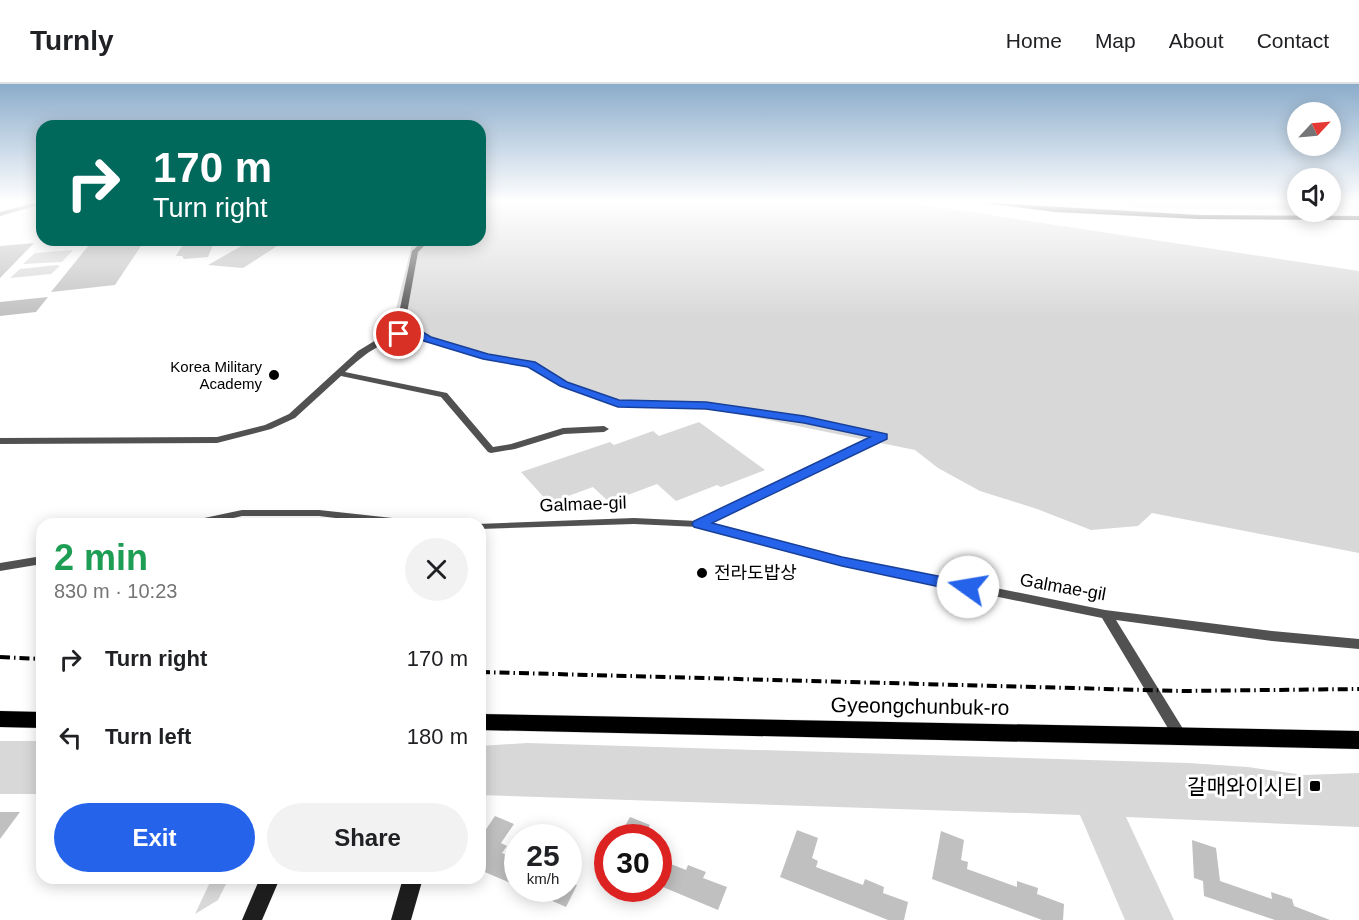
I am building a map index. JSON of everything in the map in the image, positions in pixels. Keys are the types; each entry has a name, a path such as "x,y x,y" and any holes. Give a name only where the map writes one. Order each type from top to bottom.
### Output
{"main road":[{"path":"0,720 36,720"},
{"name":"Gyeongchunbuk-ro","path":"486,722 628,723 1359,740"}],"street":[{"path":"420,246 415,251 403,313 414,330 428,339 477,354 531,364 563,384 618,404 706,405 804,420 882,436 699,524"},
{"path":"0,441 217,440 268,427 292,416 361,353 384,339 414,330"},
{"path":"339,373 444,395 491,450 512,447 563,431 604,429"},
{"path":"218,518 242,513 319,513 365,518"},
{"name":"Galmae-gil","path":"486,526 634,521 699,524 842,561 1105,614 1272,636 1359,644"},
{"path":"0,567 36,561"},
{"path":"1106,614 1180,736"},
{"path":"252,920 267,884"},
{"path":"401,920 411,884"}],"shaded area":[{"path":"486,241 1161,241 1359,271 1359,553 1152,513 1138,526 1091,530 1037,509 980,491 938,468 915,450 680,402 617,401 518,364 412,339 395,313 412,246 486,246"},
{"path":"73,250 62,262 23,264 35,253"},
{"path":"60,266 51,274 10,278 20,269"},
{"path":"699,422 765,470 676,501 657,484 609,502 593,487 549,503 521,472 610,442 614,445 653,431 659,436"},
{"path":"0,741 36,741 36,794 0,794"},
{"path":"527,743 1188,763 1248,767 1304,775 1359,773 1359,827 1126,817 1174,920 1125,920 1080,815 486,795 486,746"},
{"path":"209,884 226,884 218,900 195,914"}],"building":[{"path":"34,243 0,278 0,246"},
{"path":"88,246 141,246 115,285 51,292"},
{"path":"182,246 213,246 208,257 184,259 182,256 176,256"},
{"path":"241,246 277,246 243,268 208,265"},
{"path":"48,297 36,312 0,316 0,302"},
{"path":"0,812 20,812 0,839"},
{"path":"495,816 514,824 504,824 504,839 501,843 504,844 502,853 504,854 504,880 486,873 486,829"},
{"path":"630,817 648,824 626,824"},
{"path":"797,830 818,838 812,858 818,861 816,867 863,885 865,879 884,887 883,893 908,902 904,920 888,920 780,877"},
{"path":"941,831 964,840 961,860 968,862 967,869 1017,887 1017,881 1038,888 1037,894 1064,904 1063,920 1042,920 932,879"},
{"path":"1192,840 1216,848 1220,881 1272,899 1271,892 1292,899 1294,906 1330,920 1275,920 1204,896 1203,881 1194,878"},
{"path":"672,864 686,870 688,865 706,872 703,878 727,887 718,910 672,891"},
{"path":"555,902 568,902 566,907"}],"railway":[{"path":"0,657 36,659"},
{"path":"486,672 1182,691 1359,689"}],"place":[{"name":"Korea Military Academy","path":"274,375"},
{"name":"전라도밥상","path":"702,573"},
{"name":"갈매와이시티","path":"1315,786"}],"route":[{"path":"399,334 414,330 428,339 486,356 531,364 563,384 618,404 706,405 804,420 882,436 699,524 842,561 968,587"}]}
